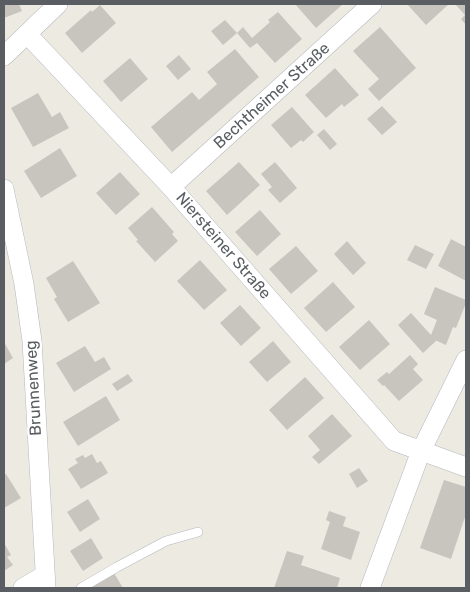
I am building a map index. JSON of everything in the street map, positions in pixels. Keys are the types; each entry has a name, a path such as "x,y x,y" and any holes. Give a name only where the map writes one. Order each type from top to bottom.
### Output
{"street":[{"path":"4,56 58,4"},
{"name":"Bechtheimer Straße","path":"171,187 372,4"},
{"name":"Niersteiner Straße","path":"27,34 171,187 394,441 466,467"},
{"name":"Brunnenweg","path":"4,190 24,284 32,341 45,582"},
{"path":"370,588 421,451 466,360"},
{"path":"23,588 45,582"}],"lane":[{"path":"81,588 166,541 198,532"}],"building":[{"path":"4,4 19,4 22,11 4,18"},
{"path":"295,4 343,4 316,28"},
{"path":"407,4 449,4 426,25"},
{"path":"455,4 466,4 466,25 461,19 465,15"},
{"path":"100,5 116,23 82,53 65,33 91,10 92,12"},
{"path":"278,12 302,39 275,63 257,43 250,48 237,33 243,27 252,38"},
{"path":"225,20 237,33 223,45 211,31"},
{"path":"380,27 416,68 379,101 368,89 379,79 353,51"},
{"path":"235,49 259,77 172,152 151,127 192,92 199,100 217,84 207,72"},
{"path":"179,55 191,69 178,80 166,66"},
{"path":"130,58 148,79 121,102 103,81"},
{"path":"335,68 359,95 344,107 342,104 326,118 305,95"},
{"path":"38,93 52,117 60,112 69,128 33,147 11,108"},
{"path":"382,106 397,122 382,135 367,119"},
{"path":"292,107 314,132 303,142 301,140 291,148 271,125"},
{"path":"324,129 337,144 330,150 317,135"},
{"path":"60,148 77,176 41,198 24,171"},
{"path":"239,162 260,185 227,215 206,191"},
{"path":"275,162 297,188 280,203 268,190 272,187 261,174"},
{"path":"120,172 140,194 116,215 96,193"},
{"path":"152,207 174,232 172,234 178,241 155,262 136,241 138,240 128,228"},
{"path":"260,210 281,234 257,256 235,232"},
{"path":"451,239 466,247 466,281 438,266"},
{"path":"347,241 366,263 353,275 334,254"},
{"path":"415,245 434,254 426,269 407,260"},
{"path":"296,246 318,271 291,294 269,269"},
{"path":"200,260 227,290 204,310 177,281"},
{"path":"73,261 100,303 68,322 54,299 57,297 46,278"},
{"path":"333,282 355,307 326,332 304,308"},
{"path":"435,287 466,300 466,303 456,328 453,327 446,345 435,340 423,353 398,325 411,313 431,335 437,320 424,314"},
{"path":"240,305 261,328 241,346 220,323"},
{"path":"369,320 390,344 360,370 339,347"},
{"path":"273,341 291,362 267,382 249,362"},
{"path":"4,342 13,358 4,364"},
{"path":"85,346 95,362 104,357 111,369 74,392 56,363"},
{"path":"410,355 418,364 413,369 423,380 399,401 377,380 387,372 389,374"},
{"path":"128,374 133,381 117,391 112,384"},
{"path":"305,377 324,398 287,430 269,410"},
{"path":"106,396 120,420 78,446 63,422"},
{"path":"332,414 352,436 319,464 312,457 320,450 308,436"},
{"path":"92,454 97,463 101,461 108,473 81,489 68,469 78,463 75,459 83,455 85,458"},
{"path":"359,468 368,481 357,488 349,474"},
{"path":"6,474 21,498 4,508 4,475"},
{"path":"444,480 466,487 466,514 451,559 420,548"},
{"path":"88,499 100,519 80,532 67,512"},
{"path":"329,511 346,517 343,526 360,532 351,560 321,549 330,522 326,520"},
{"path":"91,538 103,558 83,571 70,551"},
{"path":"4,543 11,555 7,557 13,565 4,571"},
{"path":"287,551 304,556 301,565 340,578 337,588 274,588"},
{"path":"114,573 123,588 89,588"}]}
